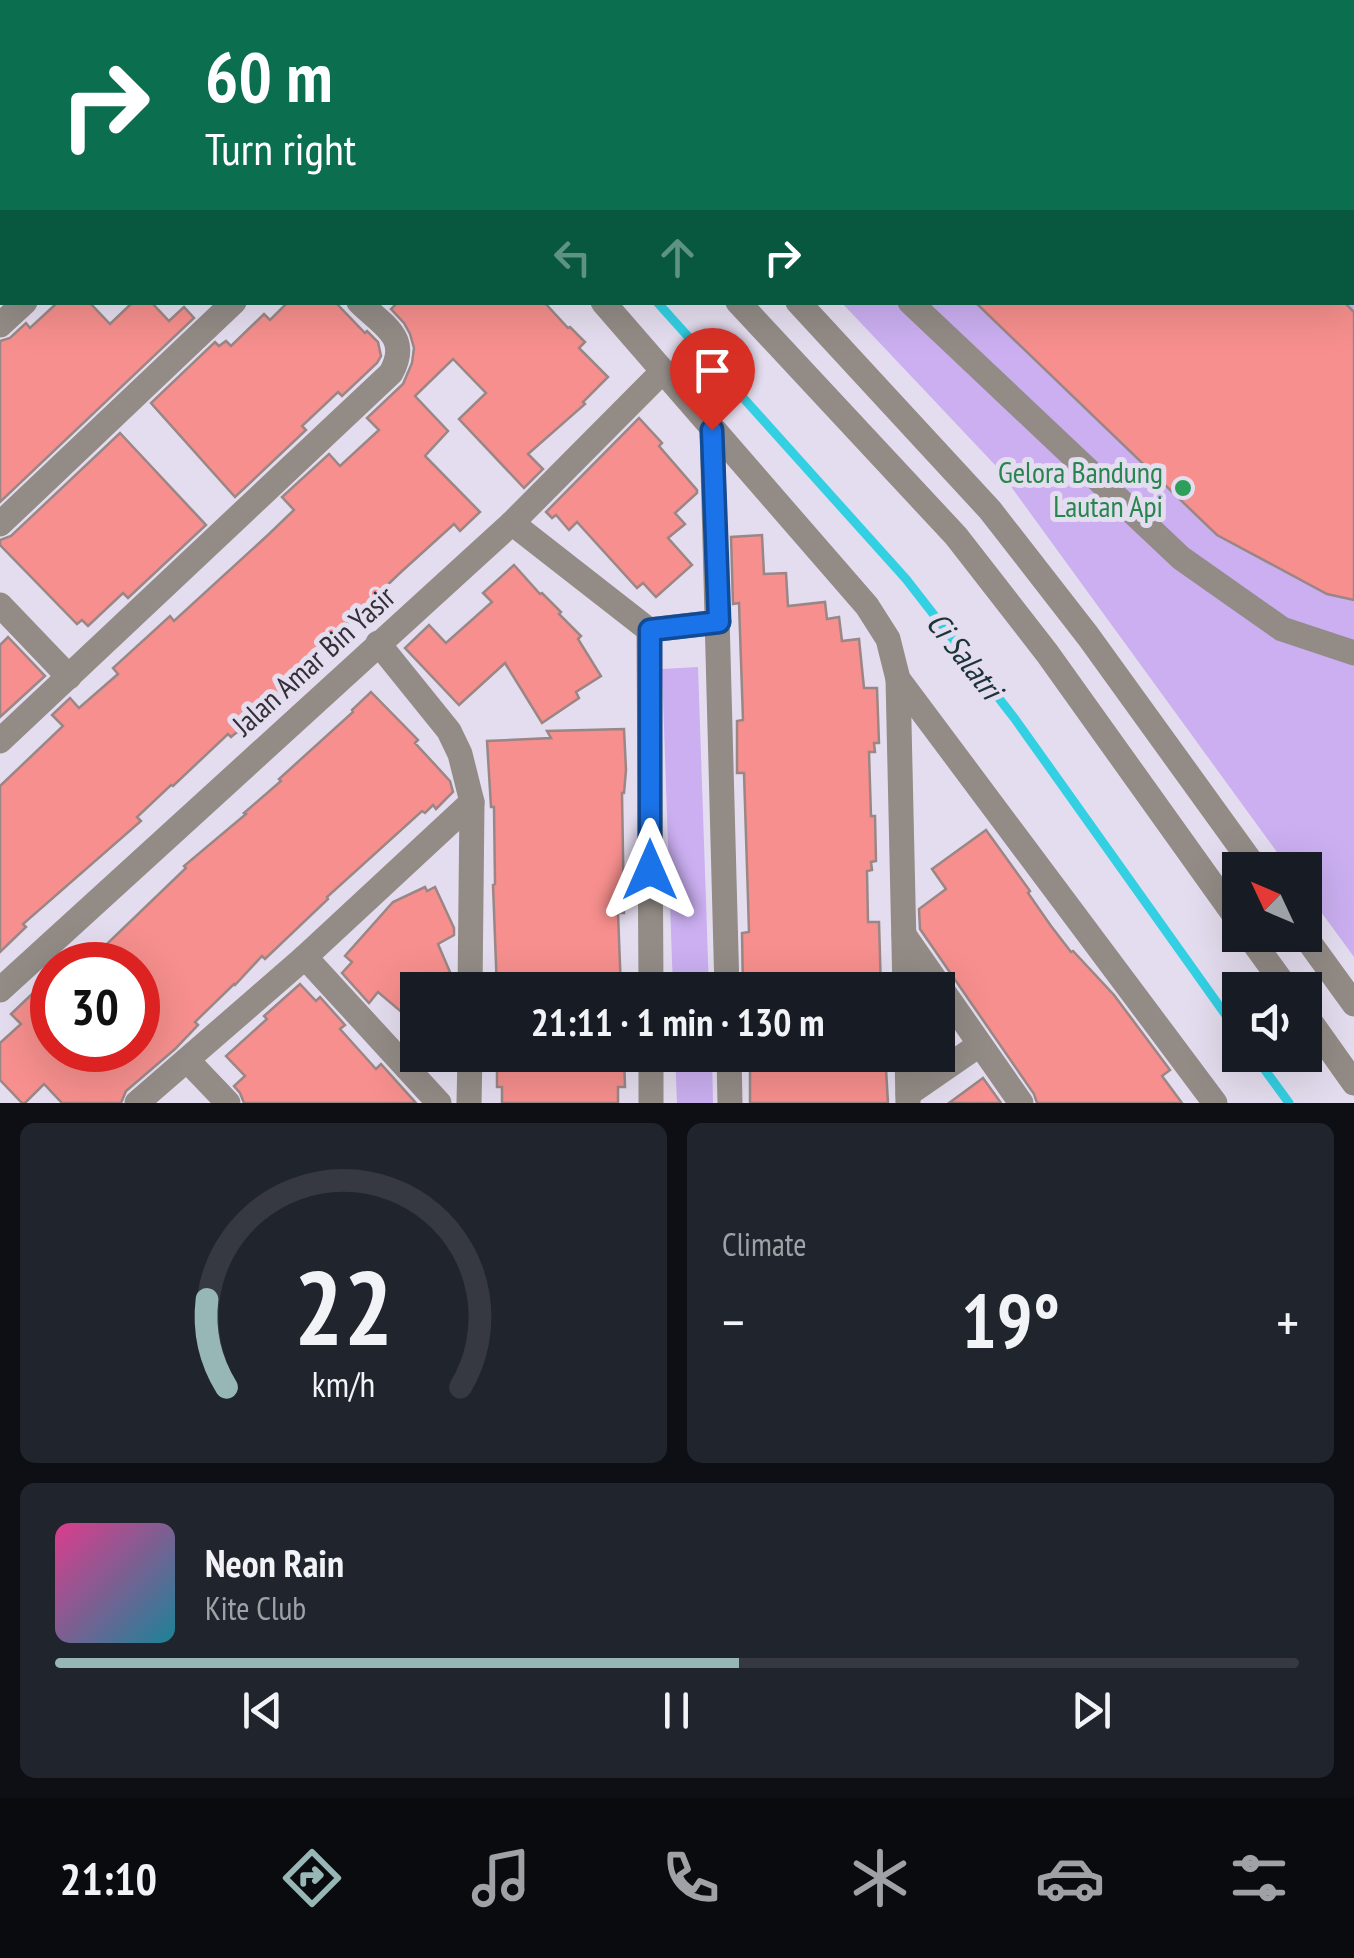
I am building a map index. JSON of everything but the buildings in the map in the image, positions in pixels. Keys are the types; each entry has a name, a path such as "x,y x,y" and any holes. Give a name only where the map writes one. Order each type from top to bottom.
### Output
{"street":[{"path":"0,325 22,305"},
{"path":"0,524 231,305"},
{"path":"0,740 391,374 400,352 398,342 362,305"},
{"path":"606,305 867,606 888,640 898,678 905,972"},
{"path":"741,305 956,536 1047,653 1222,898"},
{"path":"801,305 990,510 1088,636 1244,852"},
{"path":"913,305 1181,558 1282,630 1354,653"},
{"name":"Jalan Amar Bin Yasir","path":"0,990 512,523 663,371"},
{"path":"712,430 727,972"},
{"path":"512,523 650,630 719,622"},
{"path":"0,605 69,677"},
{"path":"650,630 651,972"},
{"path":"378,644 448,732 460,754 472,802 470,972"},
{"path":"898,678 1215,1103"},
{"path":"138,1103 305,957 472,802"},
{"path":"904,935 1020,1103"},
{"path":"1316,952 1354,1004"},
{"path":"305,957 439,1103"},
{"path":"1322,1038 1354,1082"},
{"path":"908,1098 979,1045"},
{"path":"187,1060 228,1103"},
{"path":"469,1103 470,1072"},
{"path":"651,1072 651,1103"},
{"path":"729,1072 730,1103"},
{"path":"907,1072 908,1098"}],"shaded area":[{"name":"Gelora Bandung Lautan Api","path":"844,305 1354,305 1354,957 1322,913 1322,852 1277,852 996,466"},
{"path":"698,667 708,972 672,972 662,669"},
{"path":"676,1072 712,1072 713,1103 677,1103"}],"waterway":[{"name":"Ci Salatri","path":"660,305 906,579 1015,719 1222,1010"},
{"name":"Ci Salatri","path":"1266,1072 1289,1103"}],"place":[{"name":"Gelora Bandung Lautan Api","path":"1183,488"}],"route":[{"path":"650,870 650,630 719,622 712,430"}]}
